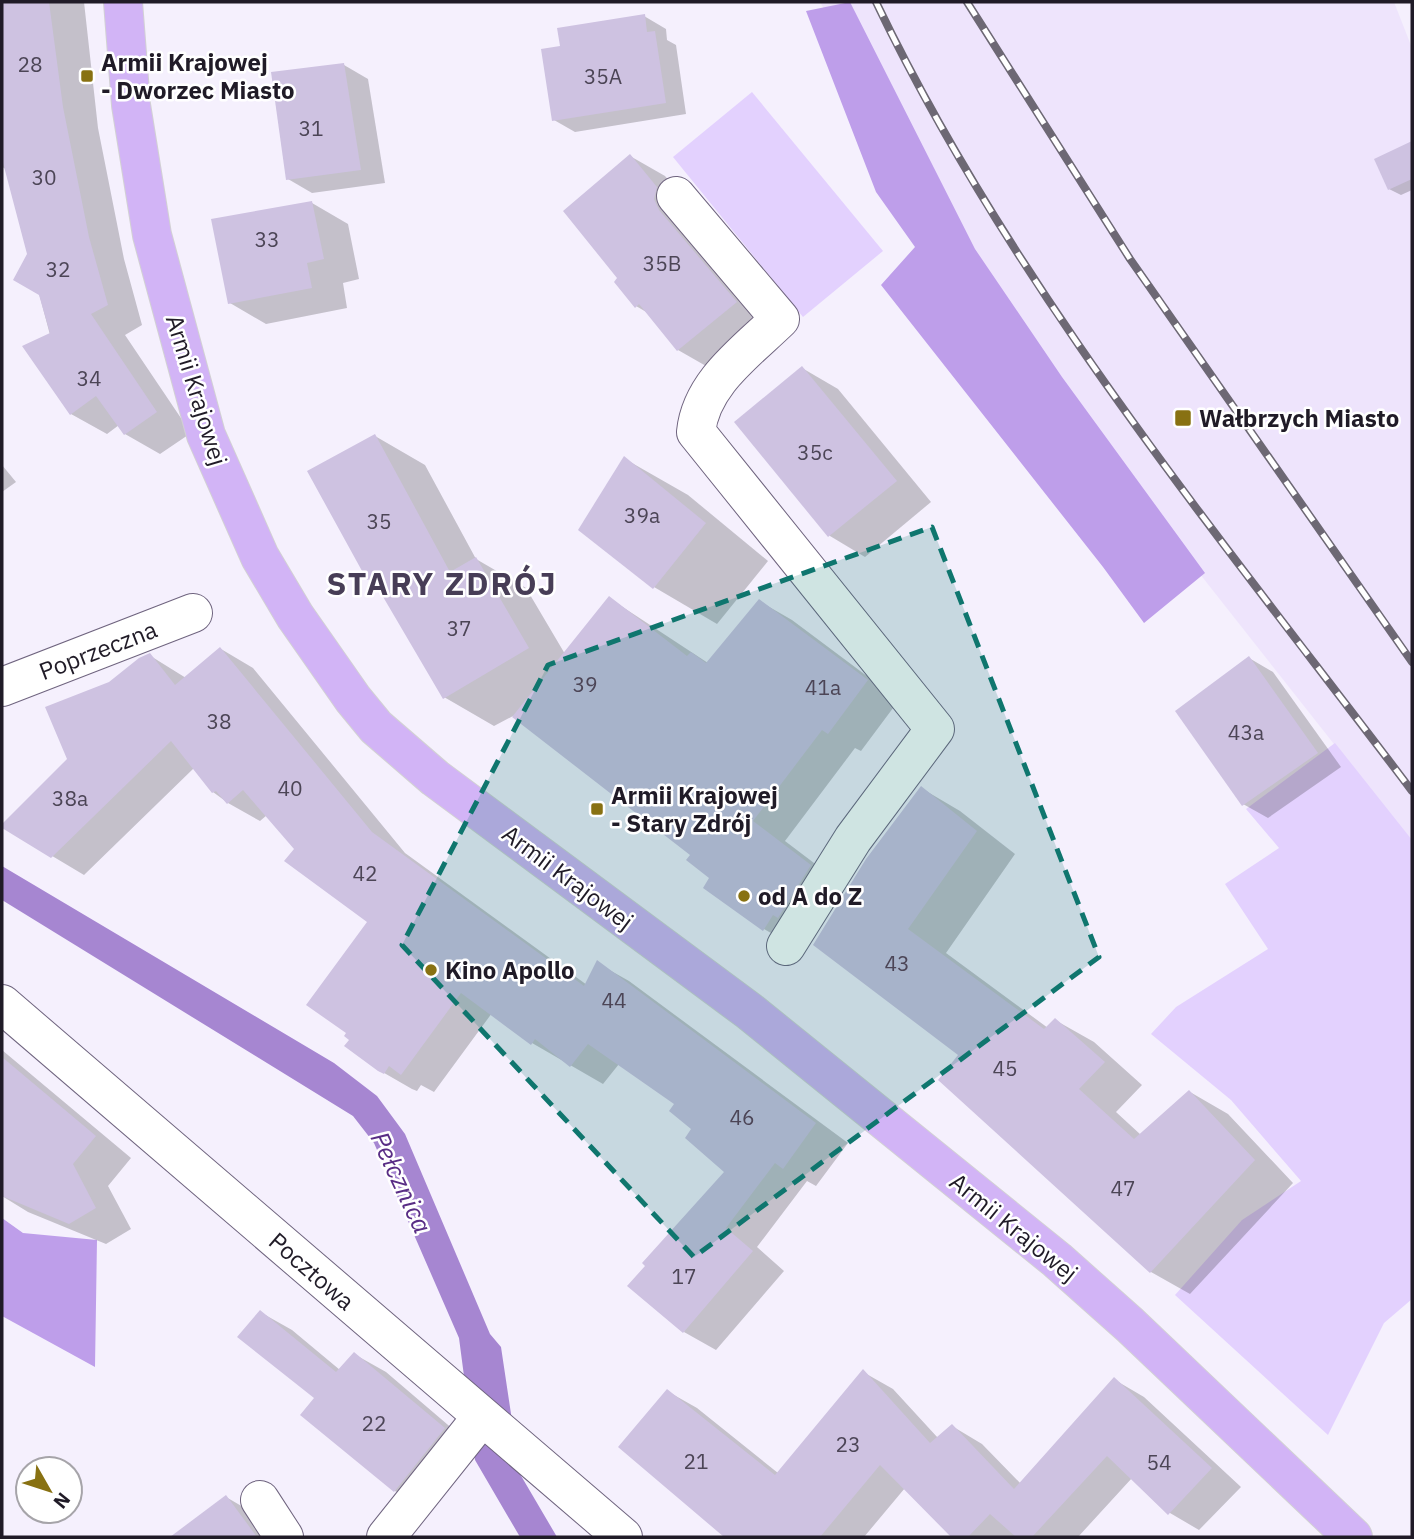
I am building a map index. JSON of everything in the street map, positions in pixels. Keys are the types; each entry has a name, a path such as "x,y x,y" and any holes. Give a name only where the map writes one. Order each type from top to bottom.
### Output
{"main road":[{"name":"Armii Krajowej","path":"123,2 131,105 152,235 206,435 260,557 295,616 353,699 376,727 435,778 749,1011 1057,1260 1130,1325 1353,1537"}],"street":[{"path":"676,196 780,319 718,379 698,413 696,432 934,729 853,839 786,946"},
{"name":"Poprzeczna","path":"2,687 193,613"},
{"name":"Pocztowa","path":"2,1004 467,1406 623,1537"},
{"path":"386,1537 455,1450 467,1406"},
{"path":"260,1500 284,1537"}],"highlighted area":[{"path":"932,527 1099,957 694,1257 402,945 548,665"}],"shaded area":[{"path":"820,2 1394,2 1412,48 1412,843 991,309"},
{"path":"850,2 975,249 1062,377 1205,573 1144,623 881,285 915,247 876,192 806,11"},
{"path":"752,92 883,251 803,317 673,157"},
{"path":"1335,743 1412,840 1412,1299 1384,1323 1328,1435 1175,1295 1242,1220 1301,1181 1231,1100 1151,1034 1176,1007 1268,949 1225,884 1279,848 1246,809"},
{"path":"2,1218 23,1233 97,1240 95,1367 2,1316"}],"water":[{"name":"Pełcznica","path":"2,866 334,1063 377,1096 405,1134 490,1334 501,1347 520,1474 557,1537 520,1537 475,1460 459,1338 374,1143 353,1116 2,900"}],"building":[{"path":"2,2 49,2 63,107 89,237 108,305 91,314 157,412 124,435 96,396 70,415 22,346 50,333 39,295 13,280 27,254 2,159"},
{"path":"645,14 647,32 655,31 666,103 552,121 541,49 560,46 557,28"},
{"path":"344,63 361,170 286,180 271,72"},
{"path":"1412,141 1412,179 1388,190 1374,159"},
{"path":"630,154 657,187 654,199 659,210 737,302 677,351 639,304 635,308 614,282 617,278 563,211"},
{"path":"312,201 324,259 307,263 312,288 228,304 211,219"},
{"path":"802,366 897,481 828,537 734,422"},
{"path":"375,434 450,572 476,557 529,648 443,699 372,578 367,580 307,471"},
{"path":"624,456 706,523 653,589 578,530"},
{"path":"609,596 687,656 691,652 706,663 759,599 868,680 828,734 822,730 753,821 811,865 778,918 773,915 763,931 703,888 709,878 686,860 690,855 512,717"},
{"path":"220,647 372,832 584,986 597,960 816,1123 783,1169 775,1163 726,1228 753,1251 683,1333 627,1286 645,1266 642,1263 724,1172 685,1138 691,1129 669,1111 674,1104 588,1044 570,1067 535,1039 531,1045 461,993 401,1075 389,1066 384,1074 378,1071 344,1046 349,1040 344,1036 346,1033 306,1005 367,922 284,861 294,849 243,790 227,804 216,791 212,793 171,741 51,858 2,828 2,824 67,759 45,707 109,682 139,658 150,653 175,685"},
{"path":"1249,656 1318,753 1242,806 1175,711"},
{"path":"921,786 977,831 908,929 1044,1029 1055,1018 1105,1062 1079,1089 1134,1139 1189,1090 1255,1160 1150,1273 938,1080 958,1055 813,945 866,859"},
{"path":"2,1057 96,1136 73,1164 96,1208 69,1224 2,1196"},
{"path":"260,1310 336,1372 354,1352 445,1428 394,1492 300,1415 314,1398 237,1337"},
{"path":"863,1369 930,1443 952,1424 1014,1489 1114,1377 1212,1468 1168,1515 1107,1456 1032,1537 1016,1537 990,1514 968,1537 951,1537 880,1465 820,1537 724,1537 618,1447 667,1389 775,1475"},
{"path":"226,1495 257,1537 170,1537"}],"railway":[{"path":"876,2 931,108 991,211 1056,311 1195,506 1412,791"},
{"path":"967,2 1130,259 1412,662"}],"place":[{"name":"Armii Krajowej - Dworzec Miasto","path":"87,76"},
{"name":"Wałbrzych Miasto","path":"1183,418"},
{"name":"Armii Krajowej - Stary Zdrój","path":"597,809"},
{"name":"od A do Z","path":"744,896"},
{"name":"Kino Apollo","path":"431,970"}],"district":[{"name":"STARY ZDRÓJ","path":"442,583"}]}
